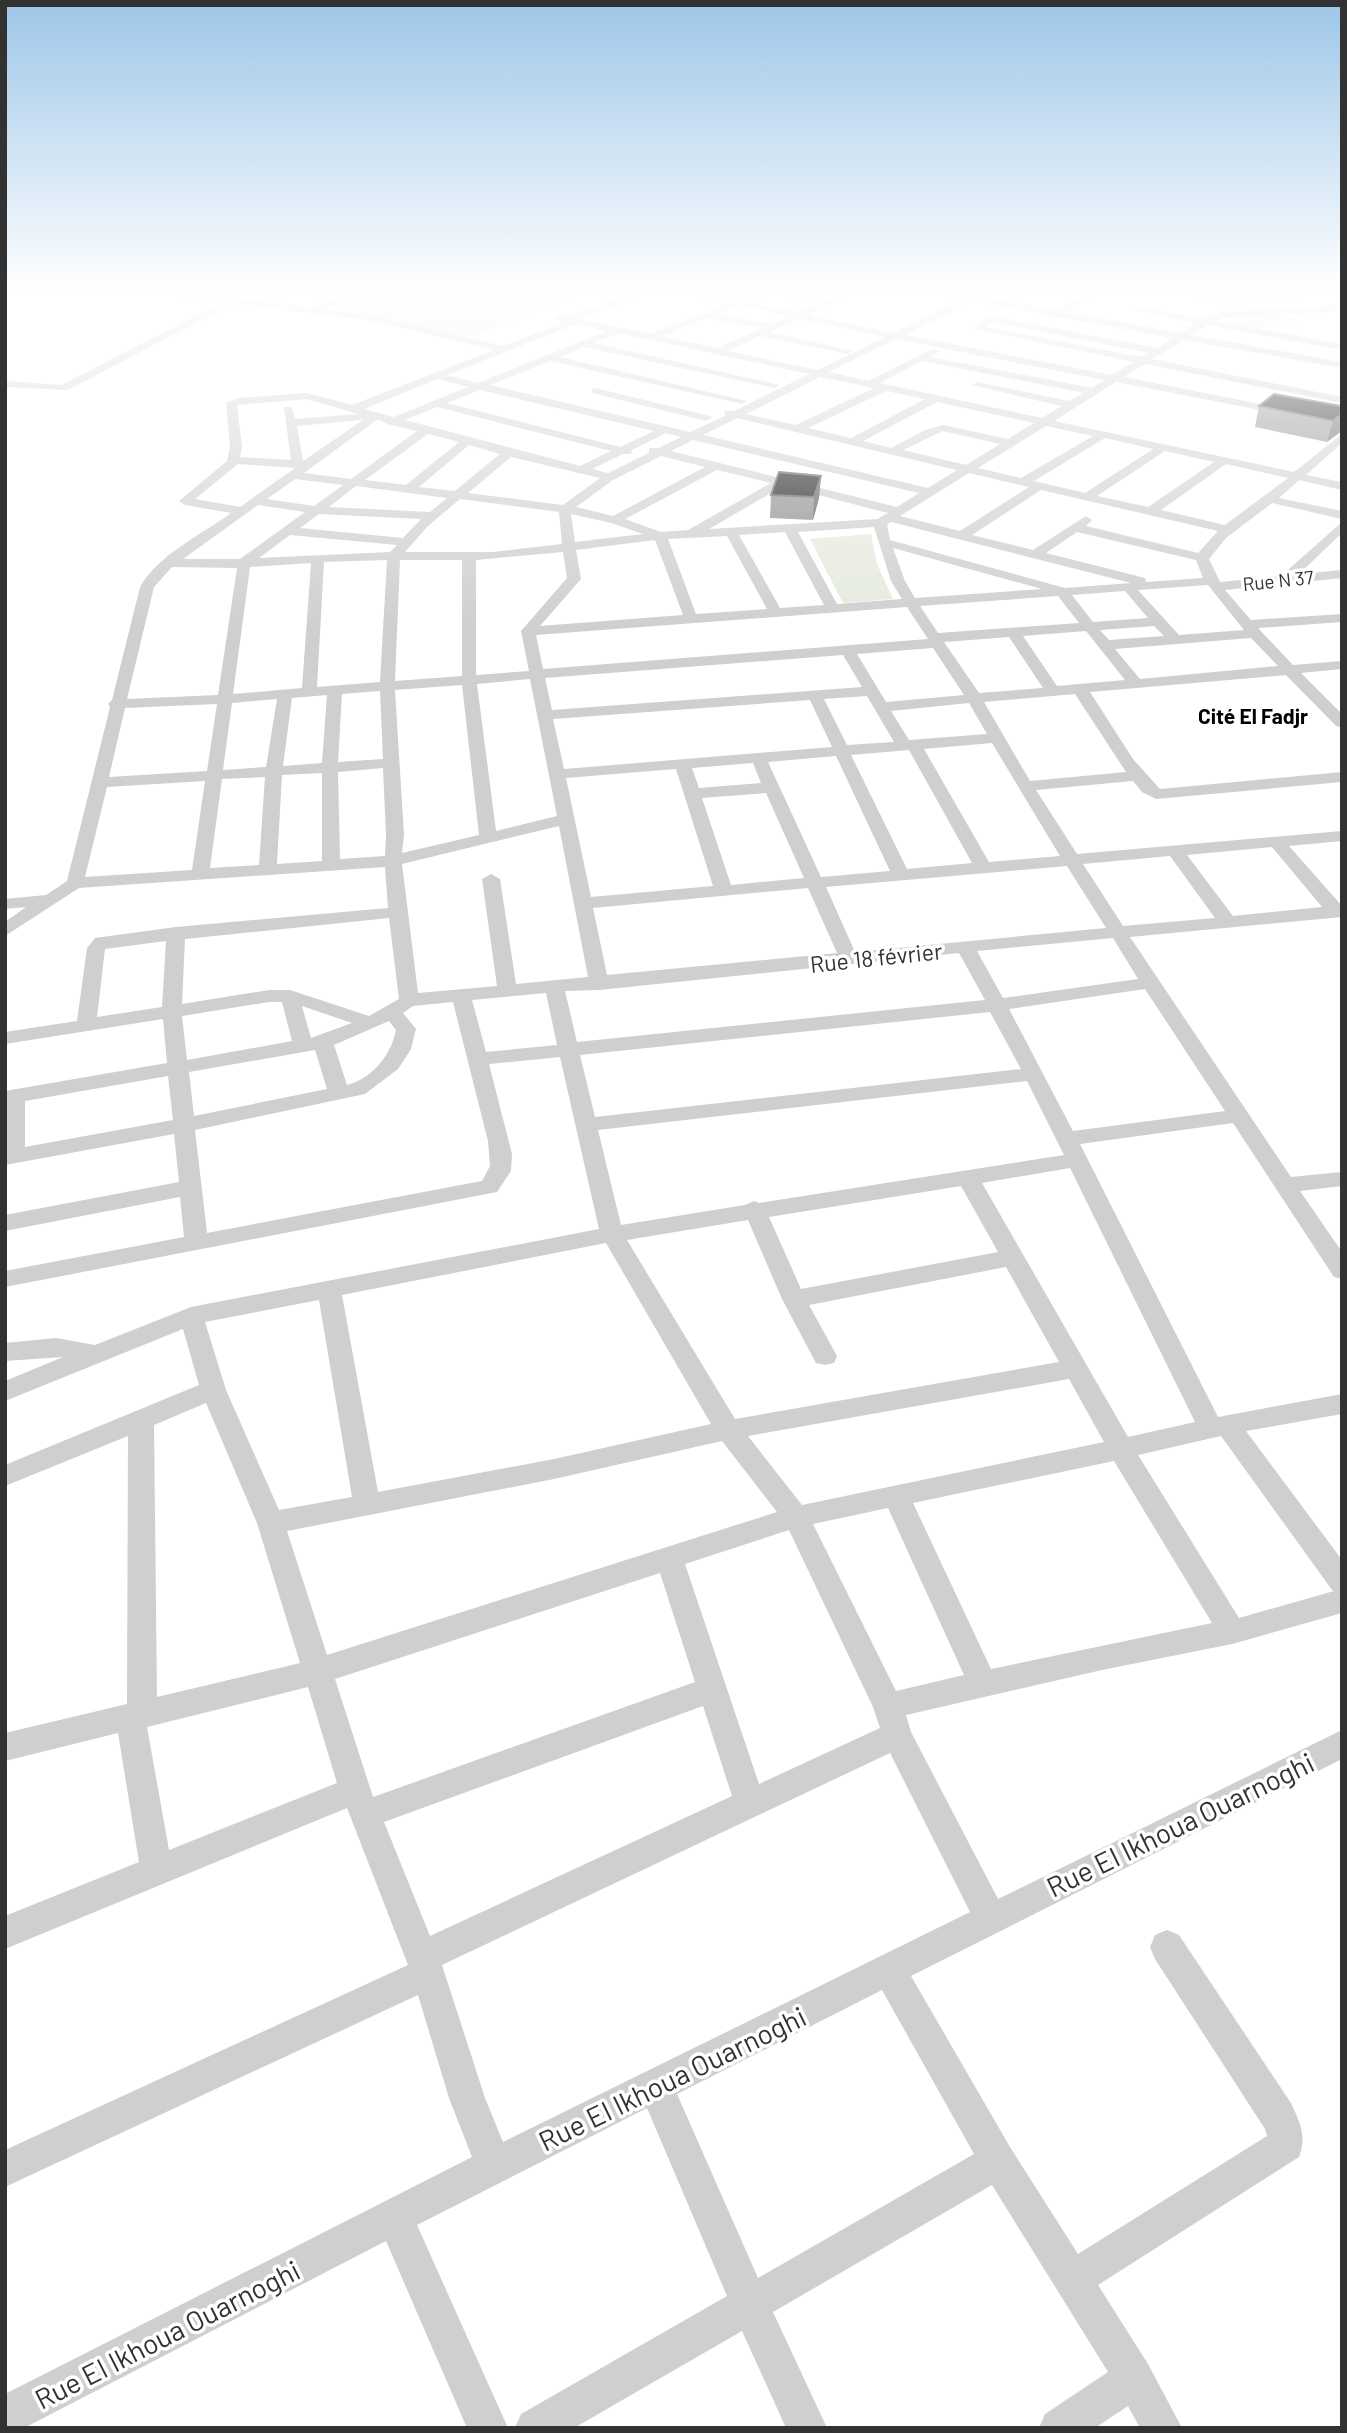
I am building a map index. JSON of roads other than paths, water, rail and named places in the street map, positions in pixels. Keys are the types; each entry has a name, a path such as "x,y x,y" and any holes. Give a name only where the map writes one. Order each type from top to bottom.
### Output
{"street":[{"path":"231,404 236,447 233,460 185,501 243,511"},
{"path":"287,404 300,468"},
{"path":"330,404 424,431 609,477"},
{"path":"350,410 366,404"},
{"path":"391,422 438,404 634,454 651,452 781,482 889,517 1037,554 1126,582 1175,640"},
{"path":"545,404 929,492"},
{"path":"562,408 571,404"},
{"path":"647,404 701,417 726,413 1230,530"},
{"path":"582,470 662,430 701,417 729,404"},
{"path":"726,413 733,404"},
{"path":"528,631 574,579 564,517 566,509 609,477 651,452 744,404"},
{"path":"797,429 850,404"},
{"path":"852,442 933,404"},
{"path":"956,404 1342,486"},
{"path":"169,563 244,563 394,556 469,557 660,536 790,529 889,517 1071,404"},
{"path":"1242,404 1342,423"},
{"path":"291,423 372,417"},
{"path":"75,883 116,704 147,587 152,578 372,417"},
{"path":"683,434 701,417"},
{"path":"893,452 929,432 943,428 1011,443"},
{"path":"200,876 244,563 353,483 384,466 424,431"},
{"path":"1023,482 1102,435"},
{"path":"1340,720 1250,629 1201,568 1202,558 1216,540 1342,437"},
{"path":"409,489 430,472 447,463 466,442"},
{"path":"912,442 983,459"},
{"path":"1087,497 1162,448"},
{"path":"400,1006 370,1023 313,1044 10,1097 10,1157 339,1094 358,1089 375,1080 393,1063 404,1042 406,1029 400,1006 401,946 393,862 387,685 394,556 404,542 484,468 509,453"},
{"path":"609,477 608,468 634,454"},
{"path":"233,460 300,468 353,483 566,509 615,520 660,536 691,619"},
{"path":"1150,512 1223,461"},
{"path":"615,520 715,466"},
{"path":"417,470 430,472"},
{"path":"690,535 781,482"},
{"path":"963,535 1039,486"},
{"path":"1269,499 1342,515"},
{"path":"256,501 317,510 432,516"},
{"path":"1037,554 1112,503"},
{"path":"377,539 403,514"},
{"path":"889,517 884,542 898,581 911,603 974,698 1025,786 1149,981 1342,1271"},
{"path":"1283,580 1342,526"},
{"path":"1074,527 1202,558"},
{"path":"790,529 833,608"},
{"path":"289,531 404,542"},
{"path":"731,532 775,612"},
{"path":"884,542 1050,586 1063,593 1137,685"},
{"path":"1322,544 1342,548"},
{"path":"1126,582 1162,548"},
{"path":"469,557 470,679 488,838"},
{"path":"309,693 318,559"},
{"path":"1336,574 1342,585"},
{"name":"Rue N 37","path":"911,603 1063,593 1126,582 1155,585 1213,584 1336,574"},
{"path":"528,631 911,603"},
{"path":"1106,645 1175,640 1342,618"},
{"path":"116,704 335,691 1158,621"},
{"path":"528,631 599,984"},
{"path":"1014,633 1053,691"},
{"path":"847,649 870,691 909,745 984,869"},
{"path":"880,707 1342,665"},
{"path":"1080,689 1138,776 1150,791 1156,794 1342,777"},
{"path":"331,865 330,766 335,691"},
{"path":"545,715 870,691"},
{"path":"268,870 274,769 285,694"},
{"path":"815,695 901,876"},
{"path":"557,774 996,738"},
{"path":"758,757 849,959"},
{"path":"98,783 391,763"},
{"path":"681,763 724,892"},
{"path":"1025,786 1138,776"},
{"path":"692,794 772,788"},
{"path":"5,930 75,883 393,862 566,819"},
{"path":"583,903 1342,836"},
{"path":"1277,842 1338,912"},
{"path":"1175,851 1228,922"},
{"path":"491,879 508,992"},
{"path":"5,904 49,900"},
{"path":"86,1025 99,944 109,940 399,912"},
{"name":"Rue 18 février","path":"400,1006 461,996 1338,912"},
{"path":"177,933 172,1011 196,1241"},
{"path":"966,948 1219,1426 1342,1582"},
{"path":"478,1059 998,1005 1133,987 1149,981"},
{"path":"554,987 612,1234 728,1430 796,1517 892,1721 990,1918"},
{"path":"5,1038 269,996 290,996 370,1023"},
{"path":"290,996 339,1094"},
{"path":"5,1279 489,1187 498,1178 502,1162 461,996"},
{"path":"586,1125 1034,1074"},
{"path":"1066,1139 1238,1116"},
{"path":"5,1391 191,1316 612,1234 754,1209 1077,1160"},
{"path":"968,1178 1121,1450 1232,1632"},
{"path":"1285,1185 1342,1178"},
{"path":"5,1223 191,1187"},
{"path":"754,1209 794,1299 825,1356"},
{"path":"794,1299 1014,1257"},
{"path":"329,1289 367,1505"},
{"path":"191,1316 214,1390 271,1523 360,1802 425,1965 467,2098 494,2166"},
{"path":"5,1352 56,1347 74,1348 96,1354"},
{"path":"271,1523 554,1469 728,1430 1076,1368"},
{"path":"5,1476 214,1390"},
{"path":"5,1747 319,1671 796,1517 1121,1450 1219,1426 1342,1404"},
{"path":"141,1419 136,1716 157,1872"},
{"path":"896,1496 982,1684"},
{"path":"670,1558 750,1804"},
{"path":"5,2169 750,1804 892,1721 982,1684 1232,1632 1342,1601"},
{"path":"5,1933 157,1872 360,1802 712,1689"},
{"name":"Rue EI Ikhoua Ouarnoghi","path":"5,2416 395,2219 494,2166 1342,1744"},
{"path":"1072,2278 1286,2144 1285,2131 1278,2116 1167,1947"},
{"path":"889,1969 997,2160 1134,2378 1162,2428"},
{"path":"656,2087 749,2303 807,2428"},
{"path":"535,2428 997,2160"},
{"path":"395,2219 488,2428"},
{"path":"1059,2428 1134,2378"}],"district":[{"name":"Cité El Fadjr","path":"1253,715"}]}
